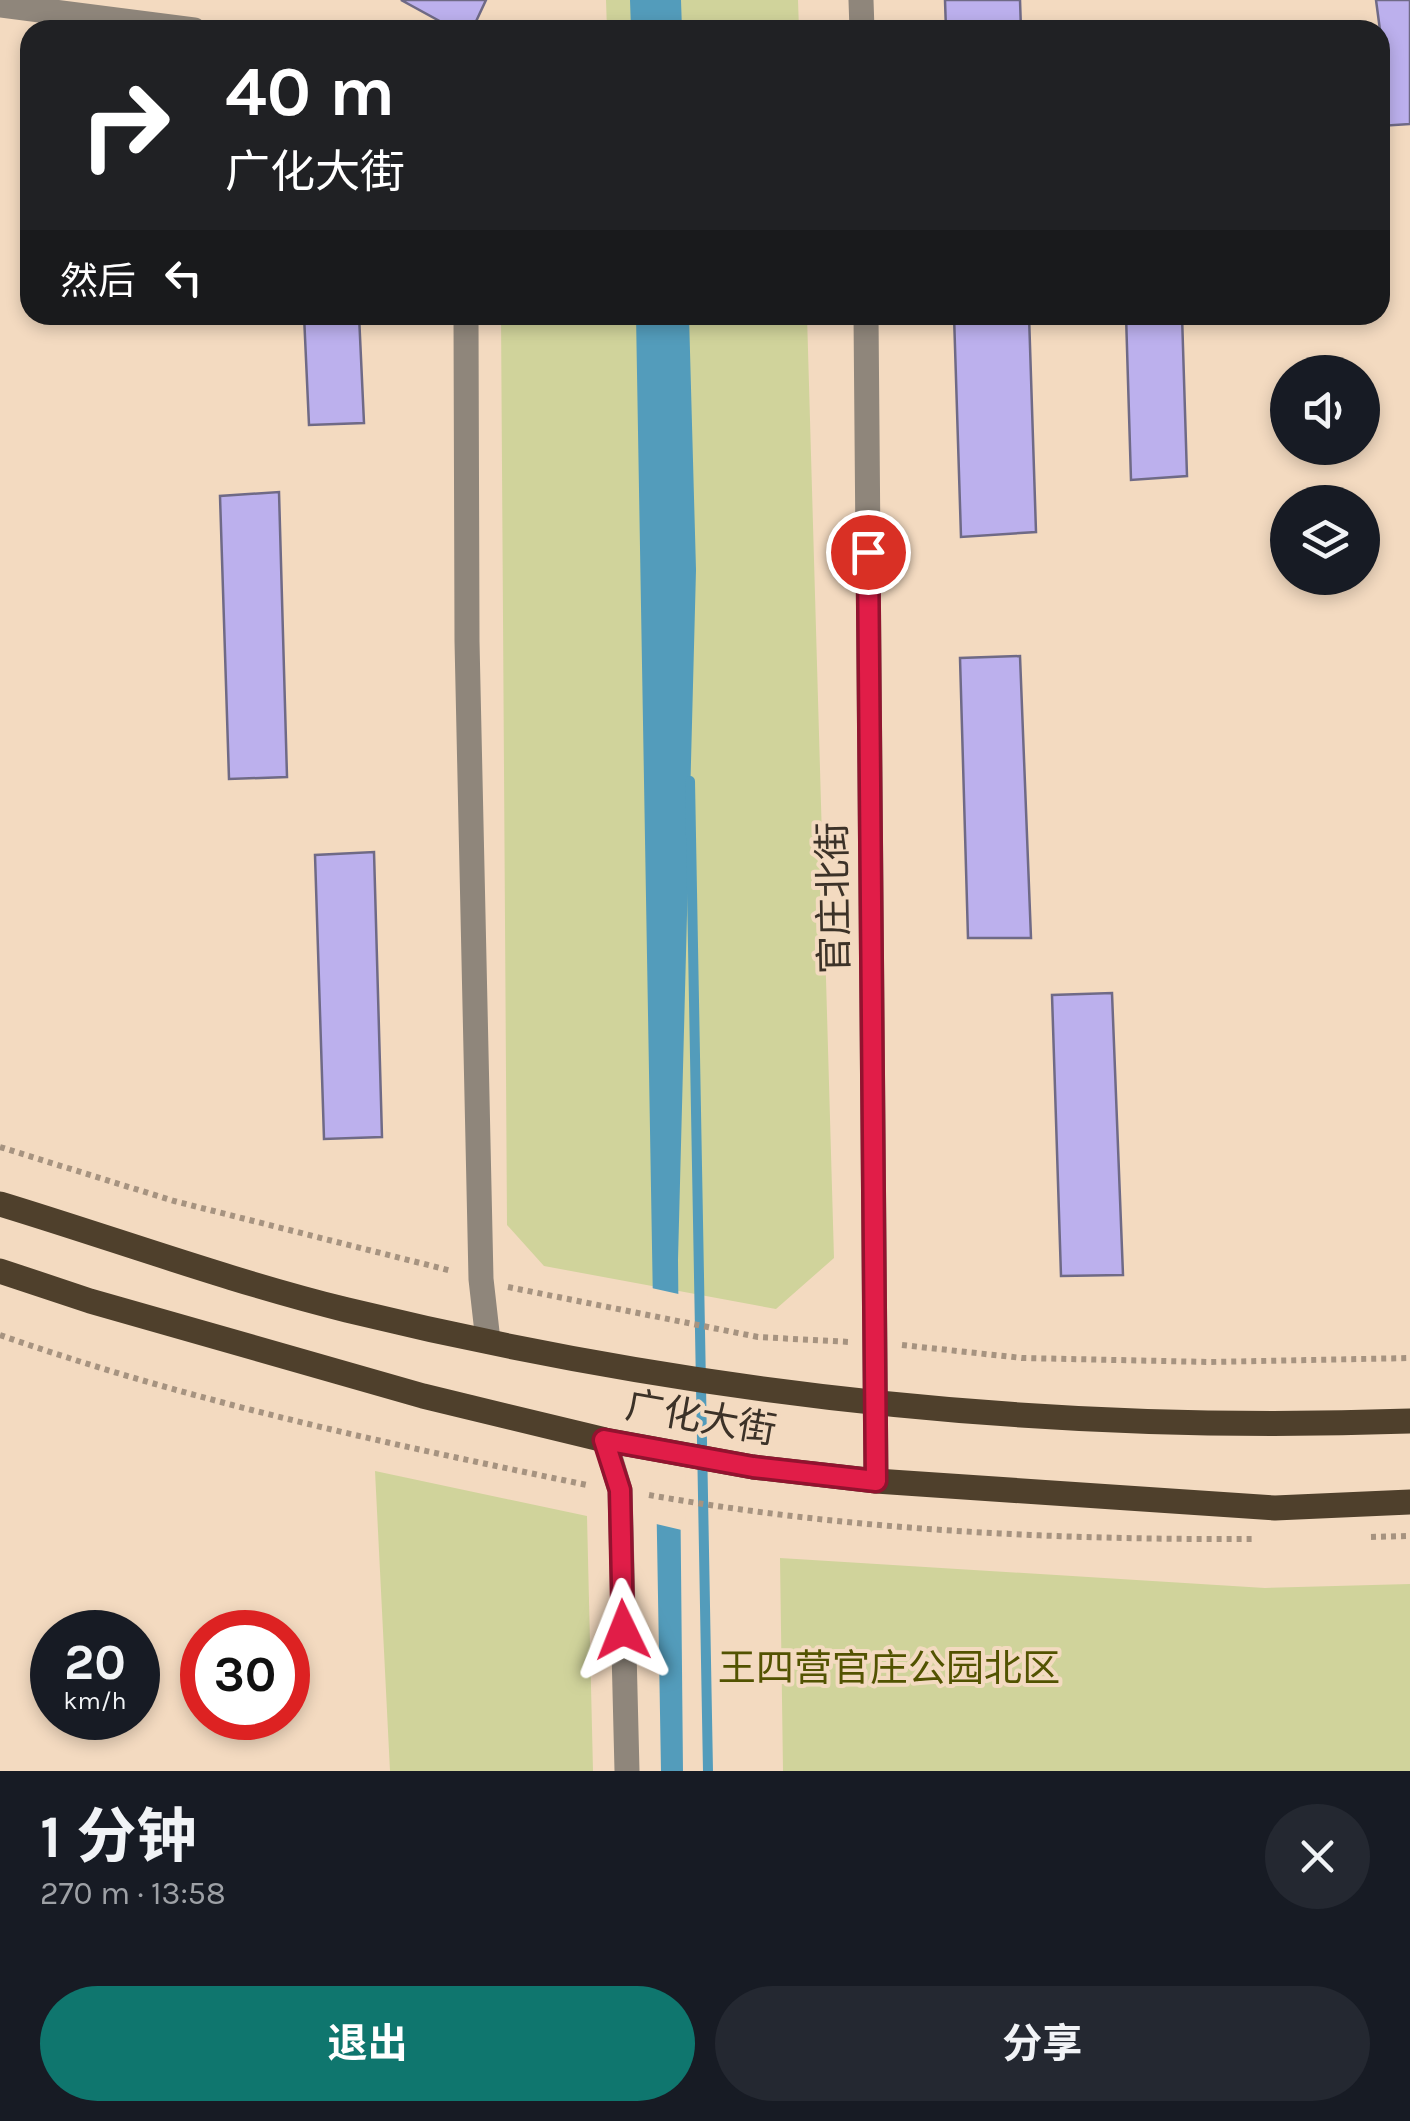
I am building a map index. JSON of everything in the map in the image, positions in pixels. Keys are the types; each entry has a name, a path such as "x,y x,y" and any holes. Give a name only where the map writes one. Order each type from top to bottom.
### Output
{"main road":[{"name":"广化大街","path":"0,1204 342,1309 628,1369 756,1390 987,1413 1159,1422 1410,1421"},
{"name":"广化大街","path":"0,1271 90,1301 423,1396 604,1440 753,1467 876,1481 1275,1508 1410,1502"}],"street":[{"path":"0,4 119,20"},
{"path":"466,325 467,641 481,1278 488,1341"},
{"name":"官庄北街","path":"866,325 876,1481"},
{"path":"604,1440 630,1492 627,1771"}],"path":[{"path":"0,1148 174,1201 528,1293 758,1337 876,1343 1022,1358 1210,1362 1410,1358"},
{"path":"0,1336 153,1384 372,1440 745,1512 1004,1534 1264,1540"},
{"path":"1354,1538 1410,1536"}],"green space":[{"path":"606,0 798,0 799,20 607,20"},
{"path":"501,325 807,325 834,1258 776,1309 544,1266 507,1225"},
{"path":"375,1471 587,1516 593,1771 390,1771"},
{"name":"王四营官庄公园北区","path":"780,1558 1265,1588 1410,1584 1410,1771 783,1771"}],"water":[{"path":"630,0 681,0 682,20 631,20"},
{"path":"636,325 689,325 696,570 678,1260 683,1771 661,1771"}],"pier":[{"path":"647,1287 683,1295 686,1531 652,1523"}],"building":[{"path":"401,0 486,0 477,20 438,20"},
{"path":"945,0 1020,0 1021,20 946,20"},
{"path":"1376,0 1410,0 1410,124 1390,125 1390,20 1379,20"},
{"path":"304,325 359,325 364,423 309,425"},
{"path":"954,325 1029,325 1036,532 961,537"},
{"path":"1126,325 1182,325 1187,476 1131,480"},
{"path":"279,492 287,777 229,779 220,496"},
{"path":"1020,656 1031,938 968,938 960,658"},
{"path":"374,852 382,1137 324,1139 315,855"},
{"path":"1112,993 1123,1275 1061,1276 1052,995"}],"waterway":[{"path":"690,781 708,1771"}],"route":[{"path":"623,1630 620,1490 604,1440 753,1467 876,1481 868,552"}]}
